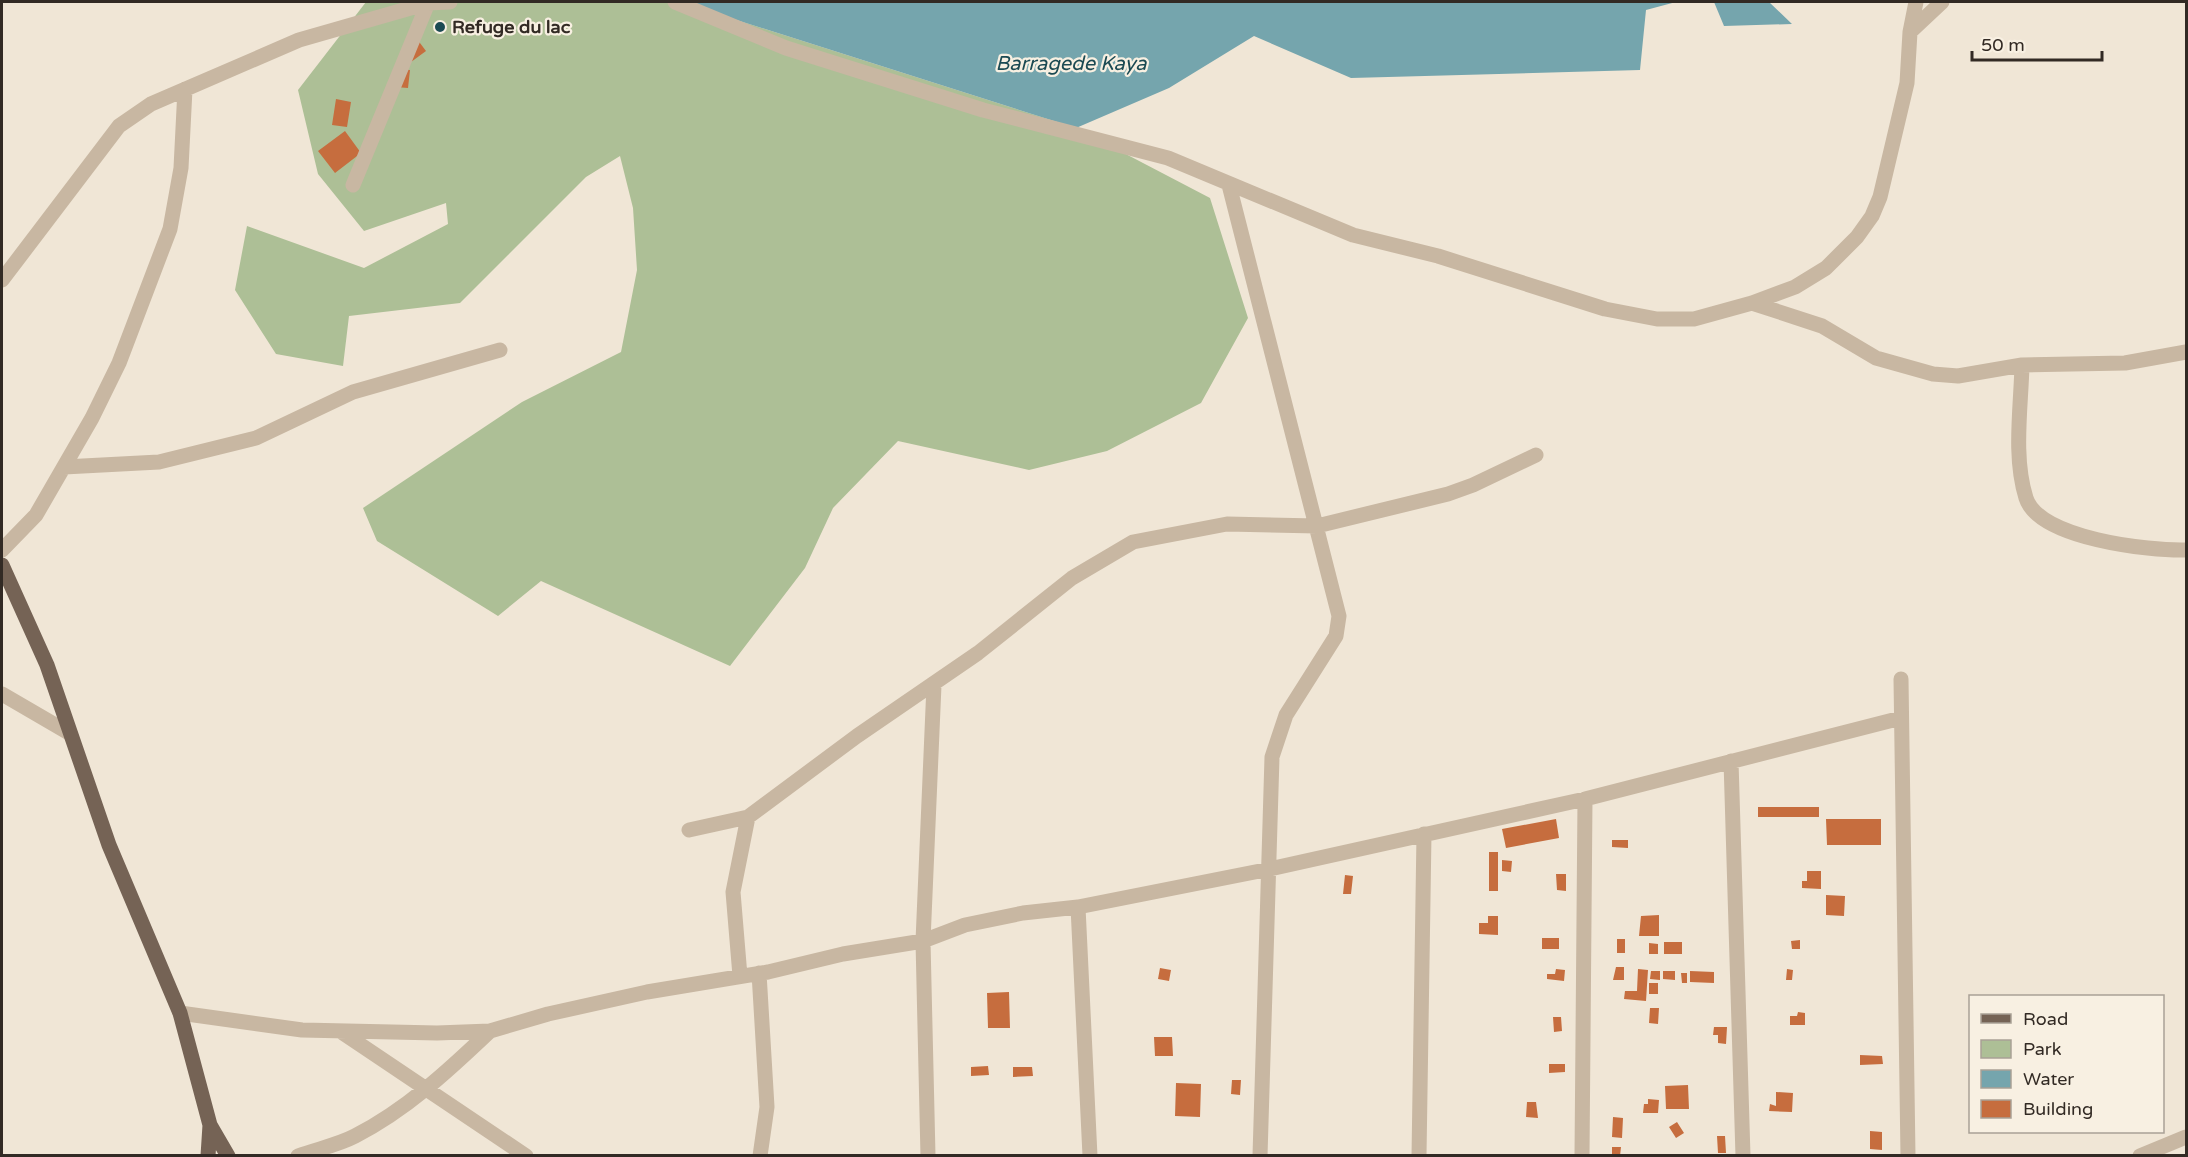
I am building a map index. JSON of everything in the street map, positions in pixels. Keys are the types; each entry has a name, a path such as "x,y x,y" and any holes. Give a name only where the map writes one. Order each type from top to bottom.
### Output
{"main road":[{"path":"2,565 47,665 109,845 180,1013 210,1125 228,1155"},
{"path":"208,1155 210,1125"}],"street":[{"path":"2,280 119,126 151,104 299,40 428,3 450,2"},
{"path":"675,2 786,48 983,110 1168,158 1353,236 1438,256 1605,309 1657,320 1694,320 1752,303 1795,287 1826,268 1857,237 1872,216 1880,197 1907,83 1910,32 1916,2"},
{"path":"1910,32 1942,2"},
{"path":"354,185 428,3"},
{"path":"2,550 36,514 92,418 119,363 170,229 181,168 185,89"},
{"path":"1229,184 1339,616 1335,636 1286,715 1272,757 1260,1155"},
{"path":"1752,303 1822,326 1876,358 1933,374 1958,376 2022,365 2125,363 2187,352"},
{"path":"64,467 159,462 256,438 352,392 500,350"},
{"path":"2022,365 2020,457 2026,500 2038,516 2058,527 2108,542 2164,550 2187,550"},
{"path":"689,830 748,817 857,736 934,685 1072,578 1132,542 1227,524 1317,526 1448,494 1473,485 1536,455"},
{"path":"1901,679 1908,1155"},
{"path":"928,1155 923,941 934,685"},
{"path":"2,694 69,733"},
{"path":"180,1013 302,1030 490,1031 548,1014 646,992 923,941 965,925 1023,913 1078,907 1270,869 1585,799 1901,718"},
{"path":"1731,761 1743,1155"},
{"path":"1582,1155 1585,799"},
{"path":"740,976 733,892 748,817"},
{"path":"1419,1155 1424,834"},
{"path":"1078,907 1090,1155"},
{"path":"759,973 767,1107 760,1155"},
{"path":"340,1031 526,1155"},
{"path":"299,1155 354,1136 447,1072 490,1031"},
{"path":"2140,1155 2187,1137"}],"green space":[{"path":"366,2 680,2 1076,128 1210,198 1248,318 1201,403 1107,451 1029,470 898,441 833,508 805,568 730,666 541,581 498,616 377,541 363,508 522,402 621,352 637,270 633,208 620,156 586,177 460,303 349,316 343,366 276,354 235,290 247,226 364,268 448,224 446,203 364,231 318,174 298,90"}],"water":[{"name":"Barragede Kaya","path":"680,2 1676,2 1646,10 1640,70 1351,78 1254,36 1169,88 1076,128"},
{"path":"1714,2 1769,2 1792,24 1724,26"}],"building":[{"path":"417,39 426,51 411,62"},
{"path":"396,69 410,70 408,88 395,87"},
{"path":"336,99 351,102 347,127 332,125"},
{"path":"345,131 361,153 335,173 318,151"},
{"path":"1758,807 1819,807 1819,817 1758,817"},
{"path":"1556,819 1559,838 1506,848 1502,829"},
{"path":"1826,819 1881,819 1881,845 1827,845"},
{"path":"1612,840 1628,840 1628,848 1612,847"},
{"path":"1489,852 1498,852 1498,891 1489,891"},
{"path":"1502,860 1512,861 1511,872 1502,871"},
{"path":"1807,871 1821,871 1821,889 1802,888 1802,881 1807,881"},
{"path":"1556,874 1566,874 1566,891 1557,890"},
{"path":"1345,875 1353,876 1351,894 1343,894"},
{"path":"1826,895 1845,896 1844,916 1826,915"},
{"path":"1659,915 1659,936 1639,936 1641,916"},
{"path":"1488,916 1498,916 1498,935 1479,934 1479,923 1488,923"},
{"path":"1542,938 1559,938 1559,949 1542,949"},
{"path":"1617,939 1625,939 1625,953 1617,953"},
{"path":"1800,940 1800,949 1792,949 1791,941"},
{"path":"1664,942 1682,942 1682,954 1664,954"},
{"path":"1649,943 1658,944 1658,954 1649,954"},
{"path":"1616,967 1624,967 1624,980 1613,980"},
{"path":"1160,968 1171,970 1169,981 1158,979"},
{"path":"1556,969 1565,970 1564,981 1547,979 1547,974 1555,974"},
{"path":"1638,969 1648,970 1646,1001 1624,999 1625,991 1637,991"},
{"path":"1787,969 1793,970 1792,980 1786,980"},
{"path":"1651,971 1660,971 1660,980 1650,979"},
{"path":"1663,971 1675,971 1675,980 1663,979"},
{"path":"1690,971 1714,972 1714,983 1690,982"},
{"path":"1681,973 1687,973 1687,983 1682,983"},
{"path":"1649,983 1658,983 1658,994 1649,994"},
{"path":"1009,992 1010,1028 988,1028 987,993"},
{"path":"1650,1008 1659,1008 1658,1024 1649,1023"},
{"path":"1798,1012 1805,1013 1805,1025 1790,1025 1790,1016 1797,1016"},
{"path":"1553,1017 1561,1017 1562,1031 1554,1032"},
{"path":"1714,1027 1727,1027 1726,1044 1718,1043 1718,1035 1713,1035"},
{"path":"1154,1037 1172,1037 1173,1056 1155,1056"},
{"path":"1860,1055 1882,1056 1883,1064 1860,1065"},
{"path":"1549,1064 1565,1064 1565,1072 1549,1073"},
{"path":"988,1066 989,1075 971,1076 971,1067"},
{"path":"1013,1067 1032,1067 1033,1076 1013,1077"},
{"path":"1232,1080 1241,1080 1240,1095 1231,1094"},
{"path":"1176,1083 1201,1084 1200,1117 1175,1116"},
{"path":"1688,1085 1689,1109 1666,1109 1665,1086"},
{"path":"1776,1092 1793,1093 1792,1112 1769,1111 1770,1104 1776,1106"},
{"path":"1648,1099 1659,1100 1658,1113 1643,1113 1644,1104 1648,1104"},
{"path":"1527,1102 1536,1102 1538,1118 1526,1117"},
{"path":"1613,1117 1623,1118 1622,1138 1612,1137"},
{"path":"1677,1122 1684,1133 1676,1138 1669,1127"},
{"path":"1870,1131 1882,1132 1882,1150 1870,1149"},
{"path":"1717,1136 1725,1136 1726,1153 1718,1153"},
{"path":"1612,1147 1621,1147 1620,1156 1612,1156"}],"place":[{"name":"Refuge du lac","path":"440,27"}]}
